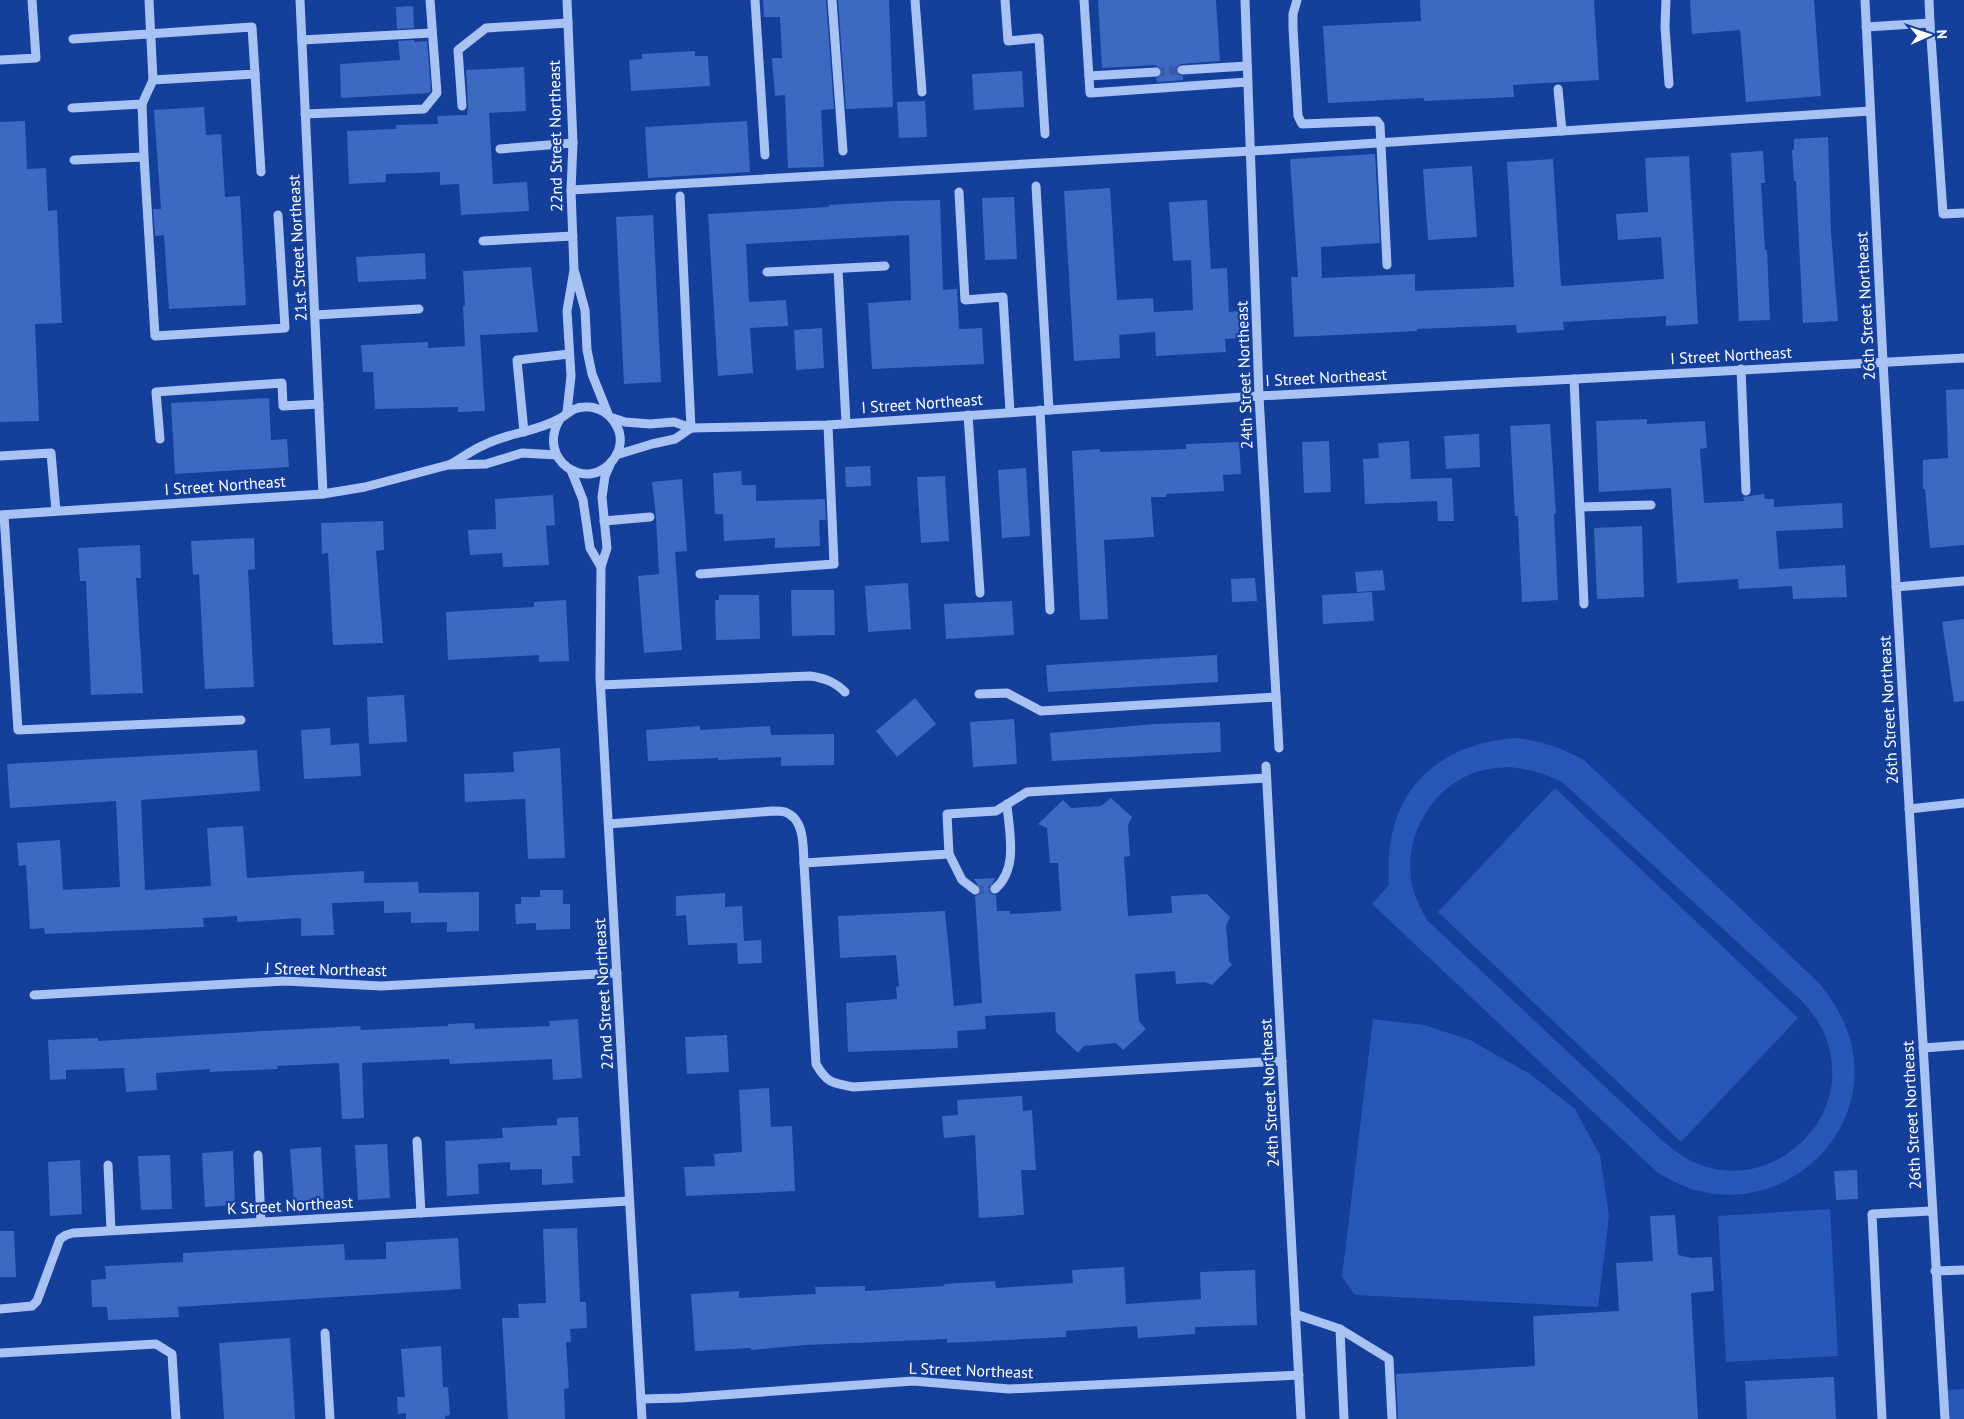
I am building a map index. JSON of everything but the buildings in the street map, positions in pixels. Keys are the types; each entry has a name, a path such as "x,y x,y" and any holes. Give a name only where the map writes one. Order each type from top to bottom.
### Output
{"street":[{"path":"0,60 36,58 32,0"},
{"path":"149,0 154,80 142,104 155,336 285,328 278,215"},
{"name":"21st Street Northeast","path":"300,0 323,494"},
{"path":"305,114 424,109 436,93 430,0"},
{"name":"22nd Street Northeast","path":"564,416 571,376 567,311 574,270 571,190 573,143 567,0"},
{"path":"756,0 765,155"},
{"path":"832,0 842,151"},
{"path":"915,0 922,92"},
{"path":"1005,0 1008,41 1038,38 1045,134"},
{"path":"1084,0 1090,93 1247,82"},
{"name":"24th Street Northeast","path":"1245,0 1259,396 1279,748"},
{"path":"1297,0 1292,28 1298,116 1302,124 1377,121 1380,125 1387,265"},
{"path":"1666,0 1665,27 1669,84"},
{"name":"26th Street Northeast","path":"1864,0 1931,1211 1945,1419"},
{"path":"1929,0 1942,214 1964,213"},
{"path":"462,106 458,50 486,28 568,22"},
{"path":"1866,27 1930,24"},
{"path":"73,39 252,27 261,172"},
{"path":"302,40 431,33"},
{"path":"1182,70 1247,66"},
{"path":"1089,76 1156,72"},
{"path":"154,80 255,74"},
{"path":"1558,89 1562,131"},
{"path":"72,108 142,104"},
{"path":"571,190 1382,143 1870,111"},
{"path":"500,149 573,143"},
{"path":"74,160 144,157"},
{"path":"1036,186 1050,610"},
{"path":"959,192 965,300 1003,297 1010,412"},
{"path":"680,196 691,428"},
{"path":"482,240 573,236"},
{"path":"767,272 885,266"},
{"path":"838,268 846,423"},
{"name":"22nd Street Northeast","path":"574,270 585,310 587,350 592,374 610,416"},
{"path":"315,315 419,309"},
{"path":"524,432 517,360 569,354"},
{"name":"I Street Northeast","path":"448,465 484,444 524,432 564,416 577,408 588,406 599,408 610,416 625,422 650,424 674,422 691,428 828,424 1259,396 1964,358"},
{"path":"1741,369 1746,491"},
{"path":"1574,379 1584,604"},
{"path":"160,439 156,392 282,383 284,406 319,404"},
{"path":"968,415 980,593"},
{"path":"564,416 555,427 553,437 557,455 563,464 571,470 591,473 601,470 610,464 620,446 620,436 610,416"},
{"path":"700,574 834,564 828,424"},
{"name":"I Street Northeast","path":"616,455 676,439 691,428"},
{"path":"0,456 51,453 56,511"},
{"name":"I Street Northeast","path":"2,515 323,494 364,487 448,465 486,464 522,454 557,455"},
{"name":"22nd Street Northeast","path":"610,464 605,476 602,496 607,548 601,567 601,685 642,1419"},
{"name":"22nd Street Northeast","path":"571,470 582,500 590,548 601,567"},
{"path":"1580,507 1651,505"},
{"path":"2,515 18,730 241,720"},
{"path":"604,521 650,516"},
{"path":"1896,587 1964,581"},
{"path":"601,685 810,676 824,678 838,685 845,692"},
{"path":"979,694 1007,693 1041,712 1276,697"},
{"name":"24th Street Northeast","path":"1266,766 1301,1419"},
{"path":"975,890 962,880 949,854 947,814 996,811 1027,792 1266,778"},
{"path":"1909,809 1964,803"},
{"path":"995,889 1002,882 1008,871 1011,854 1007,804"},
{"path":"608,824 773,811 786,812 797,822 802,830 816,1064 824,1078 834,1083 853,1087 1282,1061"},
{"path":"804,863 949,854"},
{"name":"J Street Northeast","path":"34,995 285,981 381,986 617,973"},
{"path":"1922,1048 1964,1045"},
{"path":"417,1141 421,1213"},
{"path":"258,1155 262,1222"},
{"path":"108,1165 111,1230"},
{"name":"K Street Northeast","path":"0,1308 32,1306 37,1301 60,1239 66,1235 111,1230 629,1200"},
{"path":"1882,1419 1872,1214 1931,1211"},
{"path":"1935,1271 1964,1270"},
{"path":"1296,1314 1340,1329 1389,1360 1392,1419"},
{"path":"1340,1329 1344,1419"},
{"path":"325,1333 330,1419"},
{"path":"0,1353 156,1344 172,1354 176,1419"},
{"name":"L Street Northeast","path":"641,1399 680,1398 913,1381 1009,1389 1299,1375"}],"shaded area":[{"path":"1515,738 1525,739 1551,745 1584,760 1820,984 1840,1014 1850,1038 1854,1079 1848,1109 1835,1136 1817,1159 1793,1177 1766,1189 1736,1195 1698,1191 1658,1173 1372,904 1389,885 1389,854 1394,827 1404,803 1418,782 1436,765 1458,752 1485,743","holes":["1509,767 1530,770 1563,783 1803,1002 1812,1013 1820,1025 1828,1045 1832,1080 1826,1105 1814,1128 1796,1147 1774,1161 1749,1169 1723,1170 1696,1163 1683,1156 1664,1142 1427,920 1413,890 1410,868 1411,851 1422,819 1442,793 1456,782 1480,771"]},
{"path":"1555,788 1798,1018 1681,1142 1438,912"},
{"path":"1373,1019 1424,1025 1470,1040 1530,1074 1575,1109 1600,1155 1609,1216 1598,1307 1355,1295 1342,1277"},
{"path":"1830,1209 1838,1356 1726,1362 1718,1216"},
{"path":"1964,1389 1964,1419 1945,1419 1943,1390"}],"tunnel":[{"path":"1156,72 1182,70"},
{"path":"975,890 995,889"}]}
